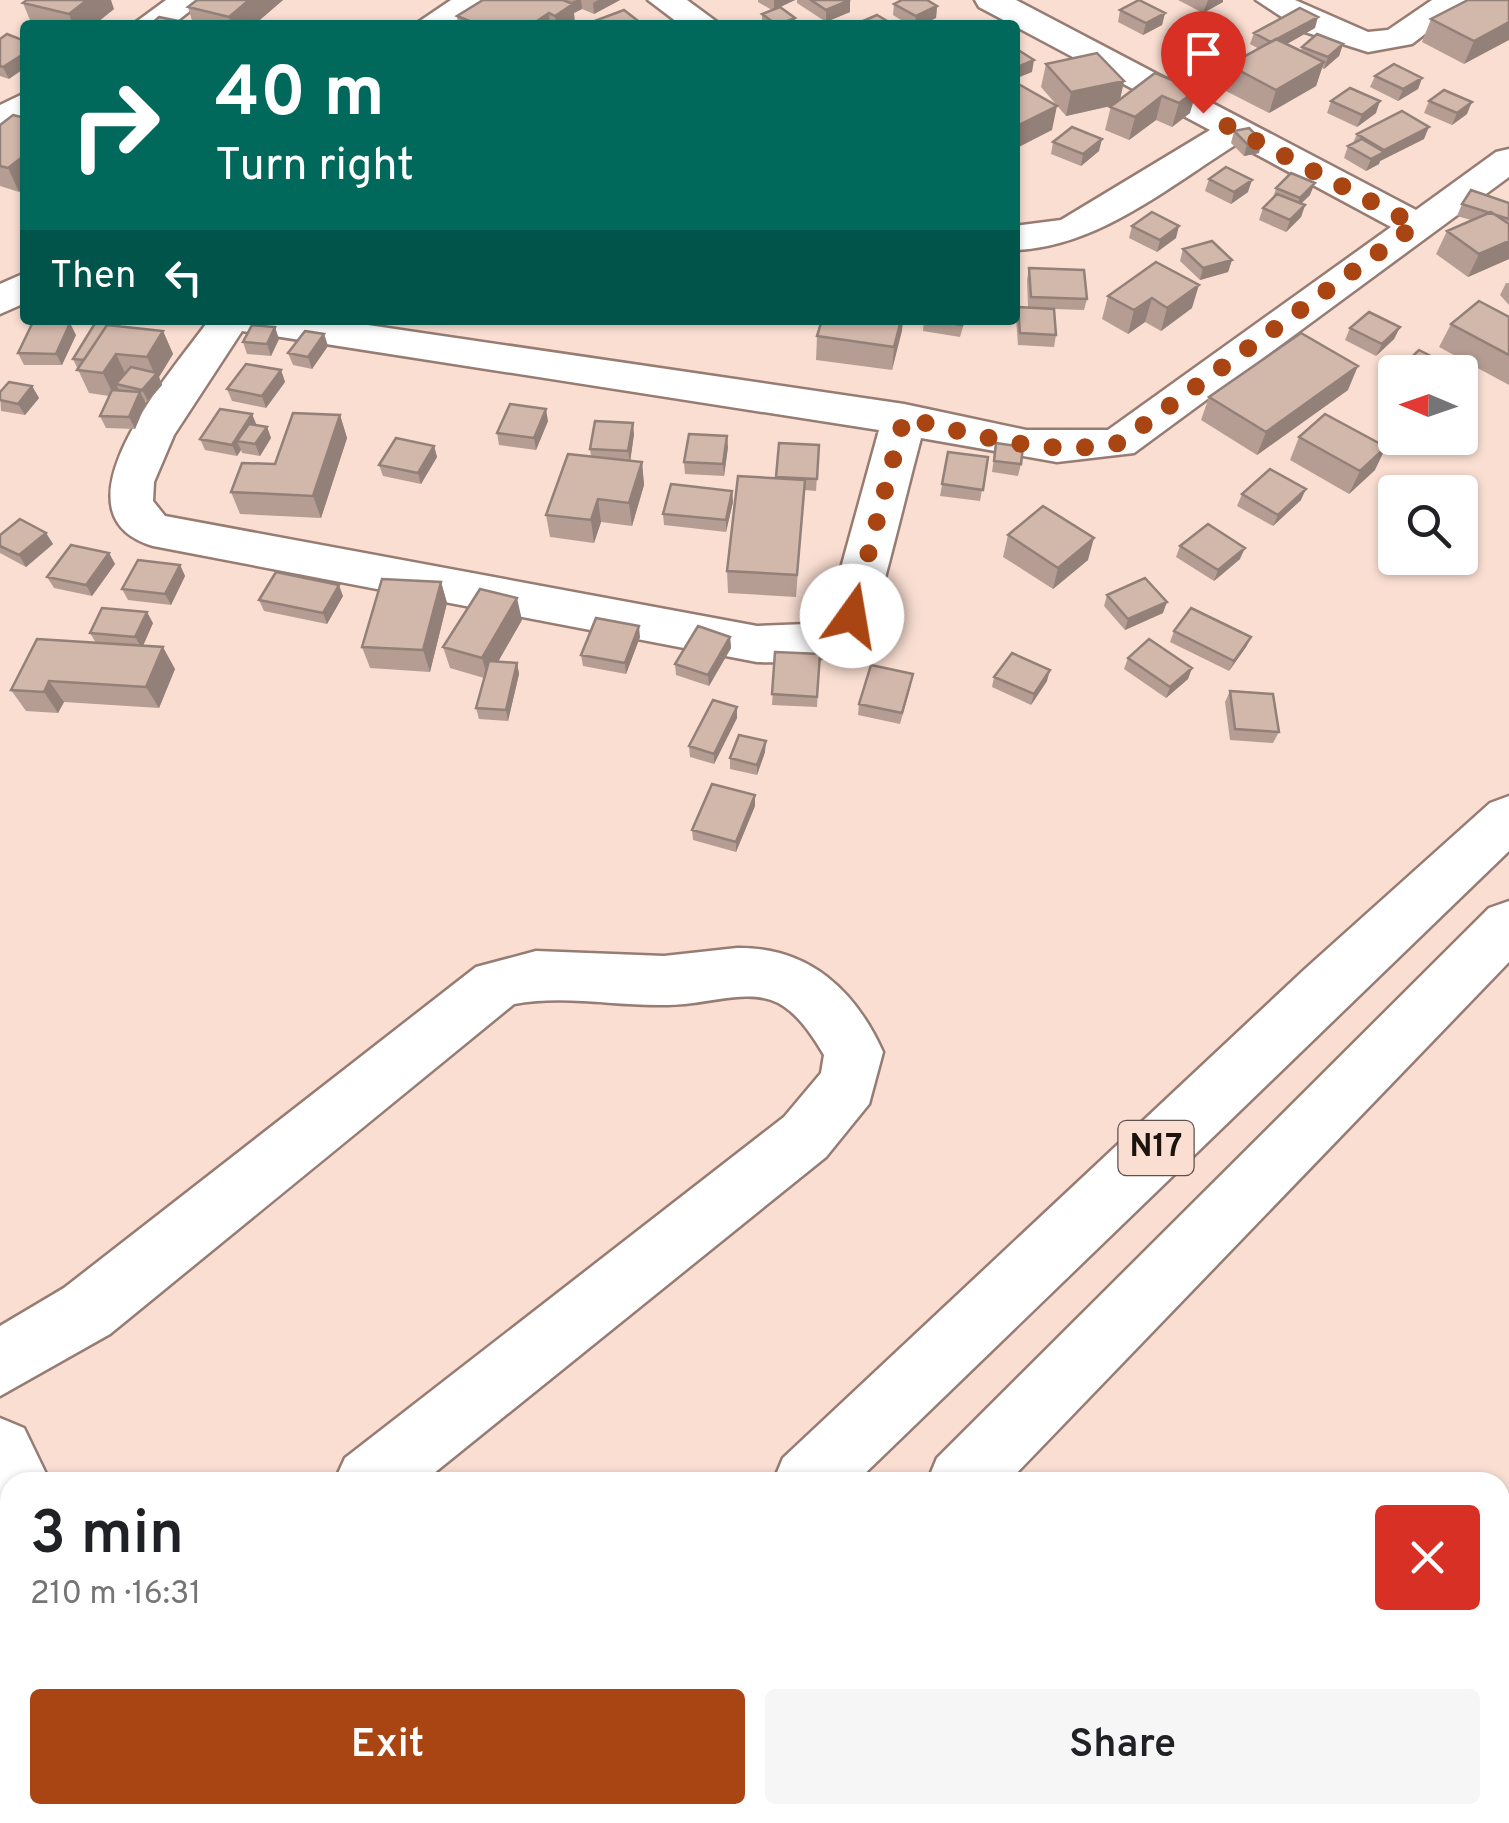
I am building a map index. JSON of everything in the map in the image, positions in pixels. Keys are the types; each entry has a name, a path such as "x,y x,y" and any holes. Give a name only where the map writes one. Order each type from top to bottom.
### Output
{"main road":[{"path":"157,20 188,0"},
{"path":"440,20 475,0"},
{"path":"664,0 696,20"},
{"path":"991,0 1015,20"},
{"path":"1272,0 1322,29 1379,40 1397,39 1453,0"},
{"path":"1028,31 1235,130 1416,225"},
{"path":"1020,238 1045,237 1074,228 1235,130"},
{"path":"280,325 904,418 1036,448 1088,449 1119,443 1509,160"},
{"path":"226,325 134,470 130,502 136,518 153,530 757,644 809,643 832,637 852,616 904,418"},
{"name":"N17","path":"817,1472 1325,987 1509,818"},
{"name":"N17","path":"971,1472 1509,925"},
{"path":"0,1363 88,1310 496,985 542,975 666,981 732,975 778,976 808,992 832,1014 854,1052 848,1085 805,1137 382,1472"}],"building":[{"path":"87,0 69,14 23,3"},
{"path":"197,0 249,0 229,17 188,7"},
{"path":"483,0 563,0 573,4 555,16 549,13 538,20 467,20 457,16"},
{"path":"811,0 850,0 826,10"},
{"path":"902,0 927,0 937,6 916,16 894,4"},
{"path":"1139,0 1165,13 1146,23 1120,10"},
{"path":"1468,0 1509,0 1509,22 1474,41 1431,19"},
{"path":"780,7 795,18 770,20 762,14"},
{"path":"1300,8 1318,17 1271,42 1254,33"},
{"path":"624,10 637,20 597,20"},
{"path":"7,34 20,39 20,56 3,67 0,66 0,39"},
{"path":"1317,34 1343,44 1328,57 1302,47"},
{"path":"1276,39 1324,62 1276,90 1229,65"},
{"path":"1020,51 1034,60 1020,66"},
{"path":"1097,53 1124,81 1071,92 1046,64"},
{"path":"1394,64 1422,78 1403,89 1375,76"},
{"path":"1155,73 1197,90 1179,103 1162,96 1135,117 1110,107"},
{"path":"1020,85 1057,106 1020,124"},
{"path":"1350,88 1380,101 1362,115 1331,101"},
{"path":"1444,90 1472,102 1457,113 1429,101"},
{"path":"1402,111 1429,127 1384,150 1357,134"},
{"path":"13,115 20,117 20,159 8,168 0,166 0,125"},
{"path":"1072,127 1102,139 1083,154 1053,142"},
{"path":"1249,128 1262,141 1247,144 1234,131"},
{"path":"1362,139 1384,152 1371,159 1348,146"},
{"path":"1226,167 1252,180 1234,192 1209,179"},
{"path":"1291,173 1315,183 1300,198 1276,188"},
{"path":"1471,190 1509,203 1509,219 1462,204"},
{"path":"1277,194 1305,205 1290,220 1263,208"},
{"path":"1152,212 1179,226 1160,240 1132,226"},
{"path":"1491,212 1509,224 1509,241 1479,254 1447,231"},
{"path":"1212,241 1232,260 1203,268 1183,249"},
{"path":"1156,262 1199,285 1167,308 1152,298 1134,310 1108,296"},
{"path":"1029,268 1084,270 1087,299 1031,297"},
{"path":"1479,301 1509,317 1509,355 1451,324"},
{"path":"1020,307 1054,309 1056,335 1020,333"},
{"path":"1369,312 1400,327 1382,344 1350,328"},
{"path":"32,325 69,325 56,354 18,353"},
{"path":"94,325 107,325 84,360 73,359"},
{"path":"107,325 163,331 147,357 116,354 103,373 77,370"},
{"path":"252,325 275,327 267,344 243,342"},
{"path":"820,325 900,325 894,347 817,336"},
{"path":"305,331 324,334 308,357 288,353"},
{"path":"1301,333 1358,366 1266,432 1209,397"},
{"path":"246,364 281,370 262,396 227,389"},
{"path":"131,367 157,373 142,390 116,384"},
{"path":"9,382 32,386 18,404 0,400 0,392"},
{"path":"112,390 140,392 129,417 100,416"},
{"path":"510,404 546,409 534,438 497,433"},
{"path":"220,409 252,414 232,445 200,439"},
{"path":"293,413 340,415 313,496 231,492 242,463 275,464"},
{"path":"1325,414 1378,443 1378,454 1360,471 1299,437"},
{"path":"595,421 633,423 628,451 590,449"},
{"path":"249,424 267,427 255,444 237,441"},
{"path":"689,434 727,436 723,464 684,462"},
{"path":"396,438 434,446 418,473 379,465"},
{"path":"779,443 819,445 817,479 776,477"},
{"path":"996,443 1023,447 1021,464 994,461"},
{"path":"948,452 988,457 983,490 942,484"},
{"path":"568,454 642,462 629,503 598,499 591,520 546,515"},
{"path":"1270,469 1306,489 1278,515 1242,494"},
{"path":"738,476 805,480 797,575 727,571"},
{"path":"671,484 732,491 726,520 663,514"},
{"path":"1043,506 1094,538 1058,568 1008,535"},
{"path":"20,519 46,533 19,555 0,546 0,535"},
{"path":"1208,524 1245,548 1218,570 1180,546"},
{"path":"71,545 109,553 86,585 47,577"},
{"path":"138,560 180,565 165,594 122,589"},
{"path":"276,572 339,585 323,613 259,600"},
{"path":"1145,578 1167,602 1128,619 1107,595"},
{"path":"382,579 441,582 423,650 362,647"},
{"path":"480,589 517,598 482,658 443,647"},
{"path":"102,608 147,612 135,637 90,633"},
{"path":"1191,608 1251,637 1234,661 1174,631"},
{"path":"596,618 639,626 625,663 581,655"},
{"path":"698,626 730,637 708,675 675,664"},
{"path":"37,639 163,647 146,687 49,681 44,692 11,690"},
{"path":"1149,639 1192,668 1170,687 1128,658"},
{"path":"775,652 820,654 817,697 772,694"},
{"path":"1012,653 1050,670 1034,694 994,677"},
{"path":"489,661 517,663 506,710 476,708"},
{"path":"871,665 913,674 902,713 859,704"},
{"path":"1230,691 1273,694 1279,732 1235,729"},
{"path":"713,700 737,707 714,754 689,746"},
{"path":"739,735 766,741 757,765 730,758"},
{"path":"712,784 755,795 736,842 692,830"}],"route":[{"path":"852,616 904,418 1036,448 1088,449 1119,443 1416,225 1203,113"}]}
